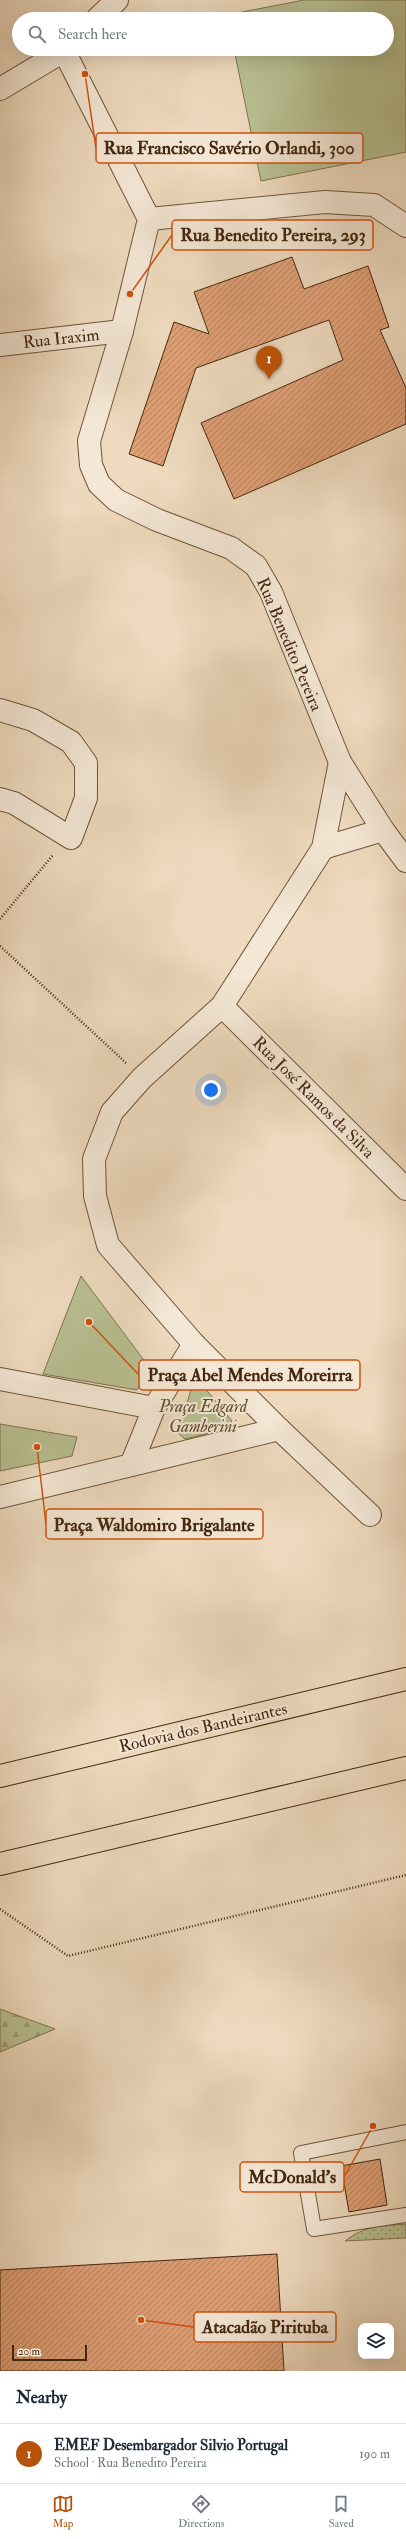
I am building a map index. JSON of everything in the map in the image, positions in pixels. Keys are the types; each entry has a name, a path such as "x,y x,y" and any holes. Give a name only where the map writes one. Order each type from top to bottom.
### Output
{"highway":[{"name":"Rodovia dos Bandeirantes","path":"0,1776 406,1679"},
{"path":"0,1864 406,1768"}],"street":[{"path":"104,12 117,0"},
{"path":"0,89 56,56"},
{"path":"69,56 149,219 326,202 374,205 406,226"},
{"name":"Rua Benedito Pereira","path":"149,219 122,332 89,441 91,465 99,484 116,500 157,520 231,548 256,566 271,592 340,762 383,830 406,861"},
{"name":"Rua Iraxim","path":"0,345 122,332"},
{"path":"0,710 33,720 71,742 86,763 86,798 71,838 14,803 0,799"},
{"path":"340,762 323,848 222,1006 142,1078 112,1112 94,1159 95,1196 108,1245 194,1344 278,1429 370,1515"},
{"path":"323,848 383,830"},
{"name":"Rua José Ramos da Silva","path":"222,1006 406,1189"},
{"path":"131,1465 154,1408 194,1344"},
{"path":"0,1379 154,1408"},
{"path":"0,1497 278,1429"}],"lane":[{"path":"406,2132 302,2153 314,2229 406,2215"}],"path":[{"path":"0,919 54,854 71,838"},
{"path":"0,946 142,1078"},
{"path":"0,1909 68,1956 406,1875"}],"green space":[{"path":"304,0 406,0 406,152 261,181 235,56 394,56 394,12 242,12"},
{"path":"81,1276 149,1367 137,1390 43,1374"},
{"name":"Praça Edgard Gamberini","path":"200,1382 232,1421 226,1429 185,1439 178,1433 193,1383"},
{"path":"0,1424 77,1437 72,1456 0,1471"},
{"path":"0,2009 55,2029 0,2052"},
{"path":"406,2224 406,2238 345,2241 360,2232 374,2227"}],"building":[{"path":"292,257 304,289 368,266 389,327 380,330 406,388 406,424 234,499 201,423 343,360 329,320 196,368 163,466 129,454 174,322 209,334 194,292"},
{"path":"380,2159 387,2205 349,2212 341,2166"},
{"path":"277,2254 284,2371 0,2371 0,2270"}],"place":[{"name":"Rua Francisco Savério Orlandi, 300","path":"85,74"},
{"name":"Rua Benedito Pereira, 293","path":"130,294"},
{"name":"EMEF Desembargador Silvio Portugal","path":"269,379"},
{"name":"Praça Abel Mendes Moreirra","path":"89,1322"},
{"name":"Praça Waldomiro Brigalante","path":"37,1447"},
{"name":"McDonald's","path":"373,2126"},
{"name":"Atacadão Pirituba","path":"141,2320"}]}
